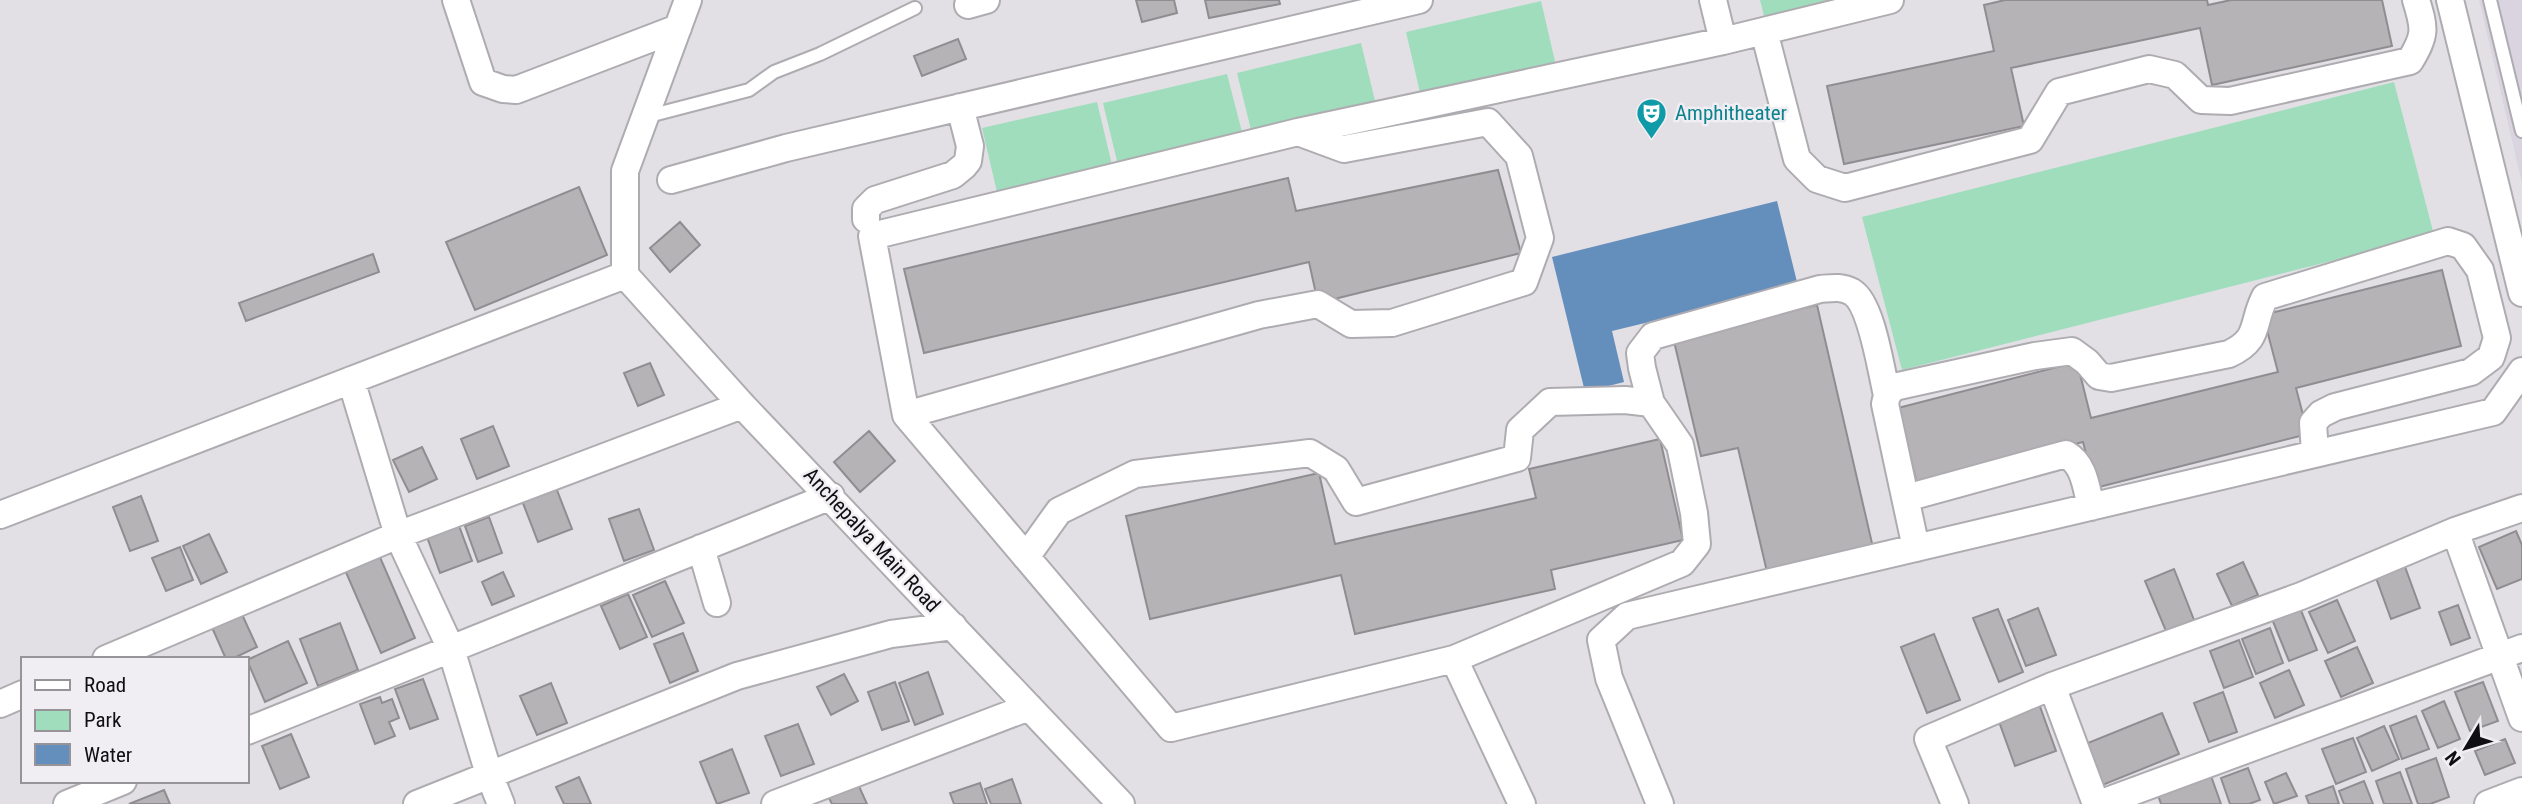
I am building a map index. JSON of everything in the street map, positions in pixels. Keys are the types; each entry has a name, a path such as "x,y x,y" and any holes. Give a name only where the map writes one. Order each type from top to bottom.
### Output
{"street":[{"path":"456,0 483,82 503,89 516,90 678,28"},
{"path":"0,515 625,275 625,171 688,0"},
{"path":"671,180 786,148 1419,0"},
{"path":"1713,0 1723,41"},
{"path":"1890,0 1723,41 1298,131 872,236 906,415 1171,728 1454,659 1682,563 1697,544 1694,513 1680,445 1651,403 1640,353 1653,336 1820,289 1840,287 1854,293 1865,306 1887,395 1885,404 1916,548"},
{"path":"1764,31 1797,159 1817,178 1845,188 2031,140 2059,92 2148,69 2175,75 2201,100 2230,101 2410,61 2423,39 2421,15 2416,0"},
{"path":"2450,0 2522,293"},
{"path":"866,219 866,209 875,200 953,175 964,166 970,146 960,107"},
{"path":"906,415 1259,315 1318,304 1351,324 1392,323 1524,282 1540,238 1520,156 1488,122 1344,149 1298,131"},
{"path":"1887,395 1894,387 2035,356 2072,351 2087,362 2099,376 2111,378 2230,354 2245,347 2256,329 2257,313 2264,297 2448,241 2463,246 2480,270 2497,338 2491,357 2471,372 2360,399 2321,414 2313,423 2315,453"},
{"name":"Anchepalya Main Road","path":"625,275 742,405 1121,804"},
{"path":"1660,804 1609,678 1601,640 1627,616 2493,412 2522,371"},
{"path":"351,380 398,535 452,649 489,774 501,804"},
{"path":"1026,557 1059,511 1135,474 1310,453 1336,470 1356,502 1517,458 1520,430 1550,402 1625,400 1651,403"},
{"path":"111,657 398,535 742,405"},
{"path":"1906,498 2066,454 2075,459 2081,469 2091,507"},
{"path":"248,731 831,496"},
{"path":"1955,804 1928,739 2052,686 2301,596 2455,531 2522,508"},
{"path":"2455,531 2511,651 2522,718"},
{"path":"701,548 718,603"},
{"path":"417,804 737,676 891,634 953,626"},
{"path":"2052,686 2097,804 2511,651"},
{"path":"1454,659 1522,804"},
{"path":"0,704 21,695"},
{"path":"775,804 1029,707"},
{"path":"67,804 118,783"},
{"path":"2488,804 2522,791"}],"lane":[{"path":"2490,0 2522,131"},
{"path":"645,117 749,90 774,72 820,54 915,8"}],"shaded area":[{"path":"2479,0 2522,0 2522,183"}],"green space":[{"path":"1760,0 1835,0 1764,16"},
{"path":"1541,1 1557,70 1422,101 1406,32"},
{"path":"1361,43 1376,105 1252,134 1237,73"},
{"path":"1227,74 1243,136 1118,165 1103,103"},
{"path":"2394,82 2434,235 1902,370 1862,217"},
{"path":"1097,102 1112,165 997,192 982,128"}],"water":[{"path":"1777,201 1798,286 1612,331 1624,382 1585,392 1552,257"}],"building":[{"path":"1136,0 1174,0 1177,13 1142,22"},
{"path":"1205,0 1279,0 1280,4 1209,18"},
{"path":"2005,0 2207,0 2208,5 2231,0 2382,0 2392,46 2212,85 2200,28 2011,68 2024,126 1844,164 1827,86 1994,51 1984,5"},
{"path":"958,39 966,59 922,76 914,56"},
{"path":"1498,170 1521,253 1318,303 1309,262 924,353 904,269 1288,178 1296,211"},
{"path":"579,187 607,255 475,310 446,242"},
{"path":"680,222 700,245 670,272 650,248"},
{"path":"373,254 379,272 246,321 239,303"},
{"path":"2442,270 2461,346 2296,388 2308,434 2095,488 2083,442 1917,484 1898,408 2077,362 2091,418 2278,372 2263,315"},
{"path":"1817,305 1874,552 1768,576 1738,448 1701,456 1673,337"},
{"path":"650,363 664,395 638,406 624,373"},
{"path":"493,426 509,466 477,479 461,439"},
{"path":"869,431 895,461 860,492 834,462"},
{"path":"1660,439 1683,540 1551,570 1555,589 1355,634 1341,575 1150,619 1126,516 1319,473 1335,544 1536,498 1529,469"},
{"path":"422,447 437,479 409,492 393,460"},
{"path":"555,485 572,529 538,542 521,498"},
{"path":"141,496 158,541 130,551 113,507"},
{"path":"639,509 654,550 624,561 609,519"},
{"path":"489,517 502,553 478,562 465,526"},
{"path":"458,523 472,561 440,573 426,534"},
{"path":"2516,531 2522,545 2522,579 2497,589 2479,547"},
{"path":"209,534 227,572 201,584 183,546"},
{"path":"180,547 193,580 166,591 152,558"},
{"path":"379,555 415,638 381,653 345,570"},
{"path":"2243,562 2258,595 2232,606 2217,574"},
{"path":"2404,564 2420,608 2391,619 2375,575"},
{"path":"2174,569 2194,620 2166,631 2145,581"},
{"path":"503,572 514,596 492,605 482,582"},
{"path":"665,581 684,623 652,637 633,595"},
{"path":"628,594 647,637 620,649 601,606"},
{"path":"2337,600 2355,641 2328,653 2309,612"},
{"path":"2458,605 2470,638 2451,645 2439,612"},
{"path":"2038,608 2056,655 2026,666 2008,620"},
{"path":"2300,608 2317,650 2289,661 2272,619"},
{"path":"1998,609 2023,672 1999,682 1973,618"},
{"path":"240,610 257,647 236,657 225,657 210,623"},
{"path":"340,623 358,670 318,686 300,639"},
{"path":"2270,628 2283,663 2256,674 2242,639"},
{"path":"683,633 698,671 670,683 654,644"},
{"path":"1934,634 1960,700 1927,713 1901,647"},
{"path":"2239,640 2253,677 2224,688 2210,651"},
{"path":"288,641 307,683 265,702 248,660"},
{"path":"2357,647 2373,683 2341,697 2325,661"},
{"path":"2289,670 2304,705 2275,718 2260,683"},
{"path":"928,672 943,714 915,725 899,683"},
{"path":"844,674 858,701 831,715 817,687"},
{"path":"423,679 438,719 410,729 395,689"},
{"path":"895,682 909,721 882,730 868,692"},
{"path":"2483,682 2498,721 2470,731 2455,692"},
{"path":"551,683 567,723 537,735 520,696"},
{"path":"2223,692 2237,732 2209,742 2194,703"},
{"path":"380,697 382,703 392,699 399,718 389,722 395,736 375,744 360,704"},
{"path":"2038,701 2056,751 2015,766 1997,716"},
{"path":"2444,701 2460,739 2438,748 2422,711"},
{"path":"2162,713 2179,754 2100,786 2083,745"},
{"path":"2416,716 2429,749 2402,759 2390,726"},
{"path":"798,724 814,764 781,776 765,736"},
{"path":"2384,726 2399,759 2372,771 2357,738"},
{"path":"291,734 309,777 280,789 262,746"},
{"path":"2353,738 2366,772 2336,784 2322,749"},
{"path":"2505,739 2515,763 2485,775 2475,751"},
{"path":"732,749 749,793 717,804 700,762"},
{"path":"2436,758 2449,797 2430,804 2418,804 2406,769"},
{"path":"2248,768 2260,800 2249,804 2230,804 2221,778"},
{"path":"2400,772 2412,804 2384,804 2376,781"},
{"path":"2286,773 2297,796 2274,804 2265,782"},
{"path":"2211,776 2221,804 2161,804 2158,795"},
{"path":"579,777 591,804 564,804 556,787"},
{"path":"1012,779 1021,804 991,804 985,789"},
{"path":"2364,781 2373,804 2344,804 2339,791"},
{"path":"857,782 867,804 832,804 828,796"},
{"path":"980,783 987,804 954,804 950,793"},
{"path":"2333,786 2339,804 2309,804 2306,796"},
{"path":"164,790 170,804 129,804"}],"place":[{"name":"Amphitheater","path":"1652,140"}]}
